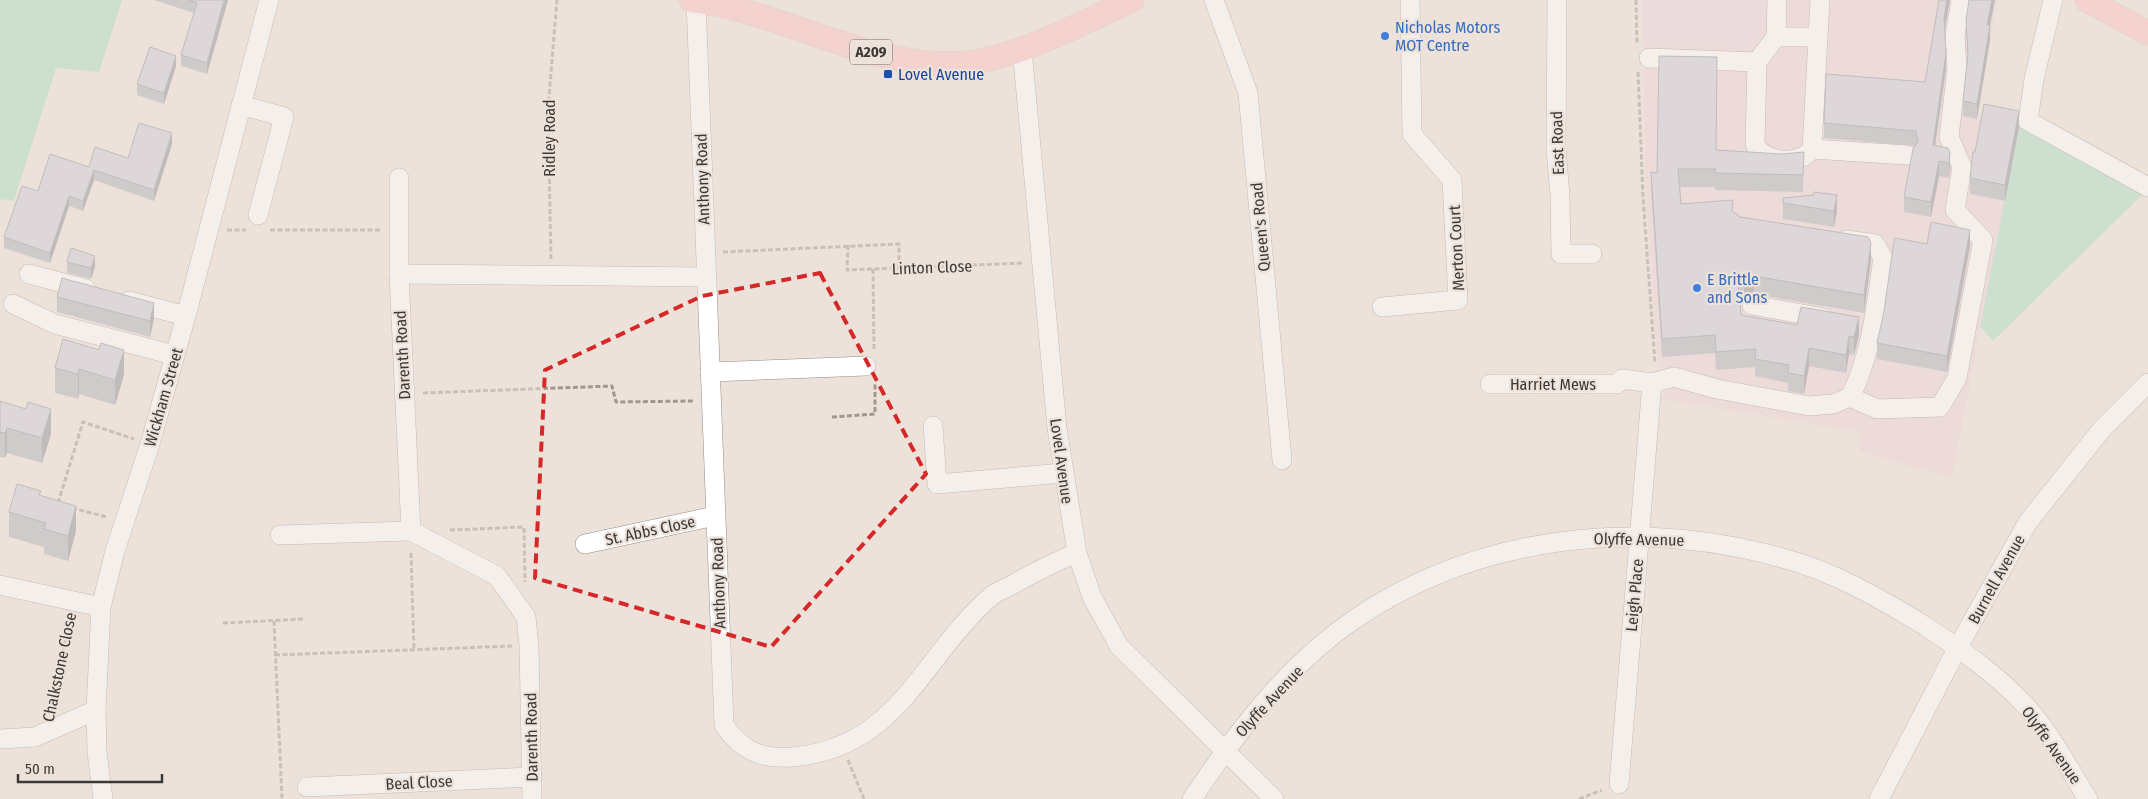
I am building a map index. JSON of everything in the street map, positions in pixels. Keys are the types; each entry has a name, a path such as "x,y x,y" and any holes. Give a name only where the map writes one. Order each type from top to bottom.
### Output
{"main road":[{"name":"A209","path":"691,0 726,3 872,52 918,62 951,63 983,60 1022,49 1132,0"},
{"path":"2097,2 2148,34"}],"street":[{"name":"Wickham Street","path":"103,799 97,752 96,710 101,607 186,316 269,0"},
{"name":"Anthony Road","path":"696,0 724,725 735,740 752,752 773,758 806,755 842,745 867,733 889,715 924,675 953,635 990,596 1051,563 1077,553"},
{"name":"Queen's Road","path":"1214,0 1248,93 1282,460"},
{"name":"Merton Court","path":"1382,307 1458,300 1452,180 1412,134 1410,0"},
{"name":"East Road","path":"1557,0 1556,148 1560,196 1561,254 1592,254"},
{"path":"1777,0 1776,37 1757,62 1755,144 1758,151 1773,159 1798,159 1807,156 1812,150 1820,0"},
{"path":"1850,397 1877,409 1940,407 1957,378 1983,240 1955,210 1962,166 1949,137 1957,68 1955,35 1961,0"},
{"path":"2053,0 2034,78 2028,121 2148,187"},
{"path":"1776,37 1818,38"},
{"name":"Lovel Avenue","path":"1022,49 1063,473 1077,553 1092,597 1119,646 1274,799"},
{"path":"1642,59 1757,62"},
{"path":"241,104 284,117 257,225"},
{"path":"1812,150 1907,155"},
{"name":"Darenth Road","path":"399,178 399,274 410,531 497,576 526,618 529,646 532,799"},
{"path":"1652,383 1674,377 1717,389 1809,406 1832,404 1850,397 1860,378 1873,326 1883,258 1875,244 1828,237"},
{"path":"29,274 186,316"},
{"path":"399,274 706,277"},
{"path":"12,304 56,324 174,355"},
{"path":"1752,305 1873,326"},
{"path":"710,372 866,366"},
{"name":"Harriet Mews","path":"1490,384 1617,384 1622,379 1652,383"},
{"name":"Leigh Place","path":"1619,784 1652,383"},
{"name":"Burnell Avenue","path":"1879,799 1958,648 2028,522 2102,429 2148,383"},
{"path":"934,426 936,484 1063,473"},
{"name":"St. Abbs Close","path":"585,544 715,516"},
{"path":"280,535 410,531"},
{"name":"Olyffe Avenue","path":"1192,799 1225,750 1274,691 1316,651 1352,621 1447,570 1501,553 1546,542 1591,537 1639,536 1716,542 1784,558 1834,576 1904,613 1958,648 1990,672 2024,704 2053,741 2088,799"},
{"path":"0,586 101,607"},
{"name":"Chalkstone Close","path":"0,739 35,738 96,710"},
{"name":"Beal Close","path":"306,787 532,777"}],"path":[{"name":"Ridley Road","path":"552,276 548,109 557,0"},
{"path":"1636,0 1642,59 1643,197 1655,366 1652,383"},
{"path":"209,230 257,225 399,230"},
{"name":"Linton Close","path":"705,254 848,245 899,244 899,268"},
{"name":"Linton Close","path":"848,245 847,270 1042,262"},
{"path":"404,394 612,386 616,402 711,401"},
{"path":"58,504 83,422 150,444"},
{"path":"49,502 125,521"},
{"path":"448,530 524,527 526,618"},
{"path":"410,531 414,650"},
{"name":"Chalkstone Close","path":"45,733 74,602"},
{"path":"223,623 303,619"},
{"path":"274,621 282,799"},
{"path":"275,655 529,646"},
{"path":"842,745 864,799"},
{"path":"1579,799 1619,784"}],"highlighted area":[{"path":"820,273 926,474 771,647 535,578 545,370 702,296"}],"shaded area":[{"path":"1641,0 1771,0 1770,17 1751,45 1643,41"},
{"path":"1771,0 1997,0 1977,119 2019,127 1952,477 1859,452 1861,432 1660,399 1674,383 1674,373 1658,367 1646,195 1643,41 1751,45 1770,17"}],"green space":[{"path":"0,0 122,0 99,72 56,68 14,201 0,199"},
{"path":"2020,121 2144,193 1993,341 1980,327"}],"building":[{"path":"189,0 224,0 207,63 181,55 197,3"},
{"path":"1939,0 1947,0 1944,18 1946,53 1933,145 1948,148 1950,153 1949,163 1939,161 1931,202 1904,197 1913,149 1918,141 1916,131 1824,123 1826,74 1925,82"},
{"path":"1969,0 1992,0 1987,25 1990,25 1977,104 1963,101 1968,54 1966,20"},
{"path":"150,47 176,56 164,93 137,84"},
{"path":"1659,56 1717,57 1716,150 1782,154 1804,152 1803,175 1715,173 1716,169 1678,169 1681,204 1733,200 1732,211 1740,217 1868,237 1871,243 1864,295 1754,276 1744,279 1738,278 1741,315 1797,325 1801,307 1859,317 1854,337 1849,336 1846,355 1809,348 1804,376 1788,373 1789,365 1755,359 1756,349 1716,352 1715,335 1662,339 1651,172 1657,173"},
{"path":"1984,104 2019,111 2005,185 1970,178 1973,152 1975,152"},
{"path":"139,123 172,133 154,190 94,170 83,201 69,196 50,253 4,237 22,186 38,191 50,154 89,167 95,147 128,158"},
{"path":"1814,192 1837,195 1834,211 1783,203 1783,198 1814,195"},
{"path":"1931,222 1970,230 1947,356 1877,343 1895,238 1927,244"},
{"path":"71,248 95,256 91,268 67,262"},
{"path":"62,278 154,303 150,321 57,297"},
{"path":"63,339 99,350 101,343 124,350 115,380 79,369 78,374 55,368"},
{"path":"0,401 26,409 28,402 51,409 42,438 7,428 5,433 0,432"},
{"path":"17,484 41,491 39,495 76,506 68,536 44,529 46,523 9,512"}],"place":[{"name":"Nicholas Motors MOT Centre","path":"1385,36"},
{"name":"Lovel Avenue","path":"888,74"},
{"name":"E Brittle and Sons","path":"1697,288"}]}
